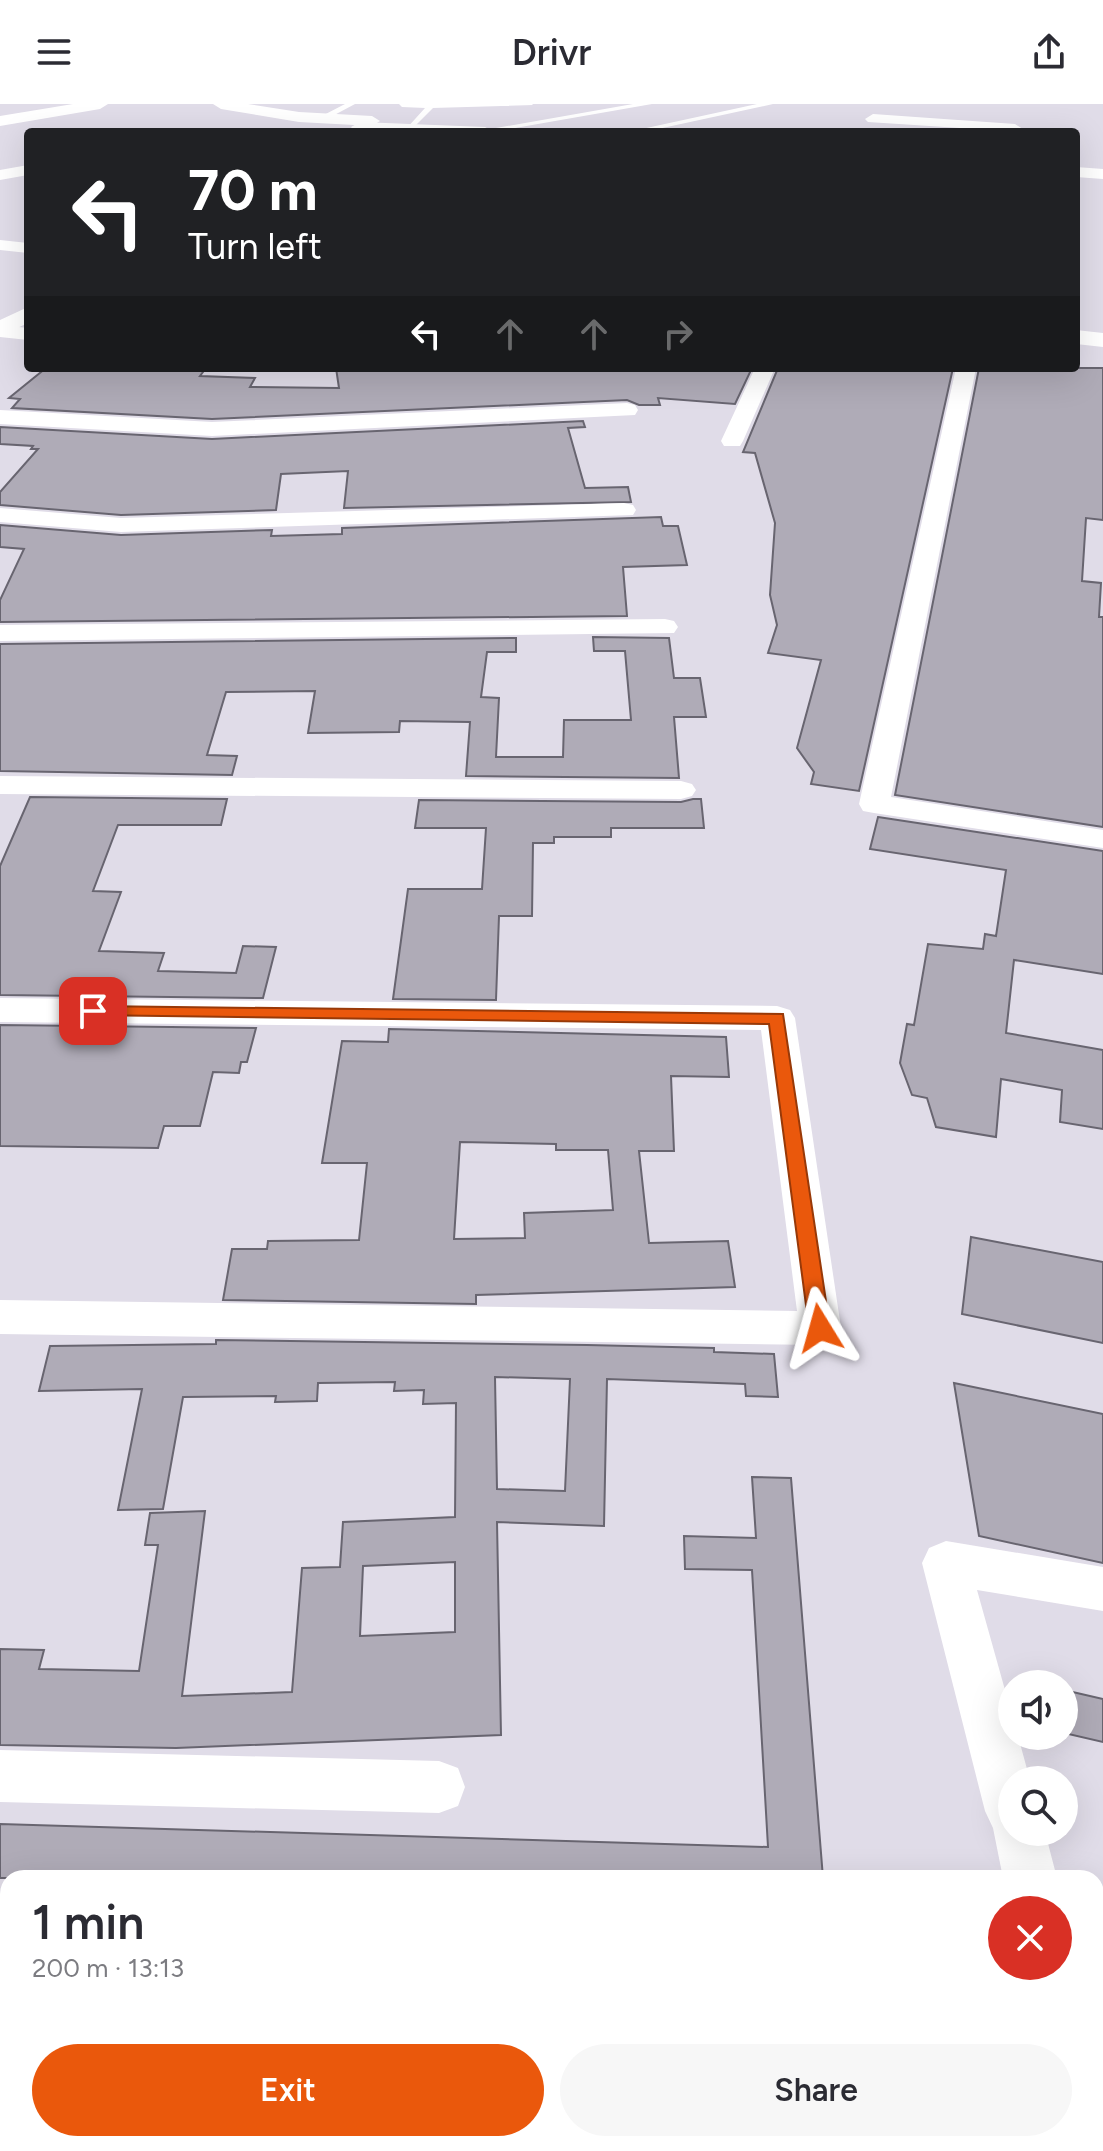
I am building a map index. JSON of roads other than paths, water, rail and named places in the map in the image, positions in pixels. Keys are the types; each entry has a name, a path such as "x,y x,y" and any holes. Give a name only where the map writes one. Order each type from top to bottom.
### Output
{"street":[{"path":"0,121 100,104"},
{"path":"221,104 322,118 362,127 386,128"},
{"path":"362,127 403,105"},
{"path":"254,126 299,117"},
{"path":"873,118 1016,126"},
{"path":"0,175 24,171"},
{"path":"1080,172 1103,174"},
{"path":"0,245 24,248"},
{"path":"0,330 24,316"},
{"path":"0,330 24,333"},
{"path":"1080,337 1103,340"},
{"path":"732,441 763,372"},
{"path":"965,372 874,804 1103,839"},
{"path":"0,417 212,429 627,410"},
{"path":"0,515 121,525 624,510"},
{"path":"0,633 665,627"},
{"path":"0,785 681,790"},
{"path":"0,1010 777,1018 820,1328 0,1317"},
{"path":"1000,1766 946,1563 1103,1589"},
{"path":"0,1776 439,1787"},
{"path":"1022,1846 1028,1870"}],"lane":[{"path":"322,118 351,104"},
{"path":"507,128 648,104"},
{"path":"652,128 769,104"},
{"path":"403,105 529,105"},
{"path":"411,128 431,106"},
{"path":"722,122 727,113"}]}
